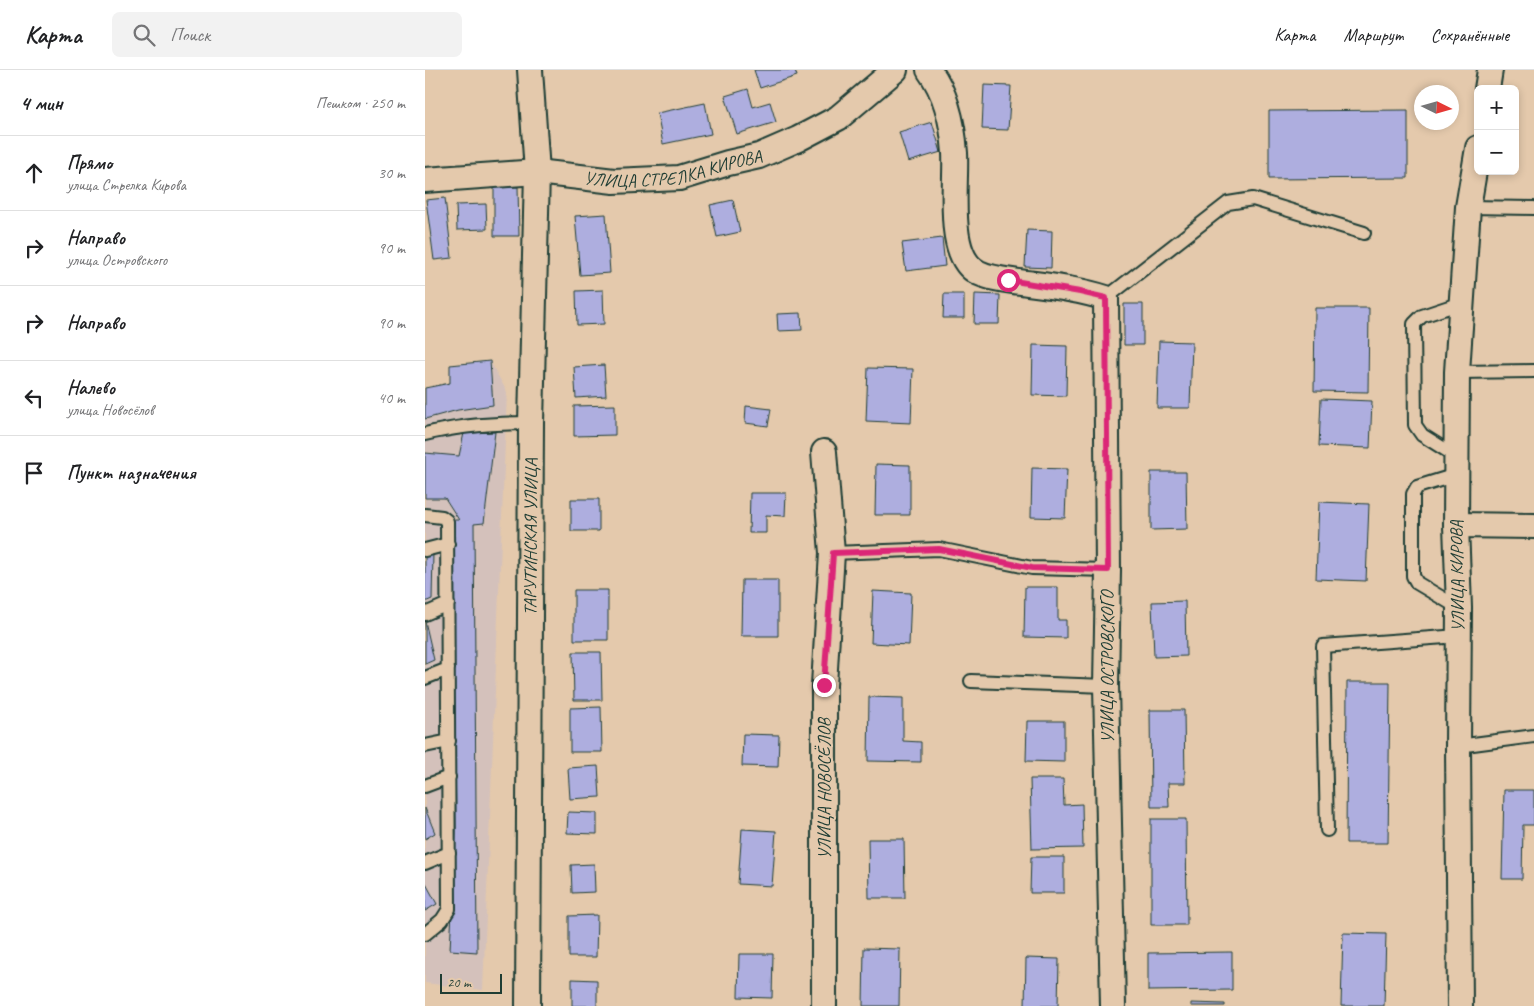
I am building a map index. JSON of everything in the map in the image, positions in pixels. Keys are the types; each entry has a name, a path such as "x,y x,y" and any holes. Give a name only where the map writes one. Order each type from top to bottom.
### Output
{"street":[{"name":"ТАРУТИНСКАЯ УЛИЦА","path":"528,1006 531,423 537,172 530,70"},
{"name":"УЛИЦА СТРЕЛКА КИРОВА","path":"425,180 537,172 614,181 679,178 759,156 798,139 838,118 895,70"},
{"path":"929,70 938,82 950,117 955,151 956,234 960,252 968,266 979,274 1106,298"},
{"path":"1488,85 1490,70"},
{"name":"УЛИЦА КИРОВА","path":"1460,1006 1457,746 1459,608 1456,526 1457,372 1468,207 1474,172"},
{"name":"УЛИЦА ОСТРОВСКОГО","path":"1106,298 1108,570 1106,686 1113,1006"},
{"name":"УЛИЦА НОВОСЁЛОВ","path":"823,452 833,553 824,685 824,1006"},
{"path":"1456,526 1534,526"}],"lane":[{"path":"1106,298 1229,203 1253,200 1364,233"},
{"path":"1468,207 1534,208"},
{"path":"1459,608 1417,584 1413,576 1413,494 1417,487 1457,466 1422,435 1415,425 1414,324 1422,316 1461,303"},
{"path":"1457,372 1534,371"},
{"path":"425,434 485,424 531,423"},
{"path":"425,515 445,518 447,521 449,741 449,909 442,920 425,934"},
{"path":"425,550 448,544"},
{"path":"833,553 939,549 1032,568 1108,570"},
{"path":"425,614 448,604"},
{"path":"1327,830 1323,646 1459,636"},
{"path":"425,678 448,668"},
{"path":"971,681 1106,686"},
{"path":"1457,746 1534,736"},
{"path":"425,746 449,741"},
{"path":"425,786 449,777"},
{"path":"425,863 449,852"}],"shaded area":[{"path":"490,361 507,392 483,990 425,983 425,388 449,383 450,365"}],"building":[{"path":"754,70 795,70 797,76 760,88"},
{"path":"984,85 1011,86 1008,130 982,129"},
{"path":"748,89 753,107 770,102 776,122 737,134 725,96"},
{"path":"705,103 711,134 663,144 657,113"},
{"path":"1408,110 1408,178 1269,179 1269,111"},
{"path":"932,122 941,152 908,162 899,132"},
{"path":"494,187 518,187 519,236 494,236"},
{"path":"445,198 452,258 434,260 426,200"},
{"path":"733,200 740,232 717,237 710,205"},
{"path":"486,204 487,229 457,230 456,205"},
{"path":"606,214 610,273 580,275 575,216"},
{"path":"1027,230 1052,231 1051,268 1025,267"},
{"path":"942,238 945,266 906,271 902,243"},
{"path":"603,290 604,324 577,325 576,291"},
{"path":"944,294 964,294 964,318 943,318"},
{"path":"975,294 1000,295 999,324 974,324"},
{"path":"1124,304 1143,304 1143,345 1124,345"},
{"path":"1315,308 1369,308 1368,392 1314,391"},
{"path":"801,313 802,330 778,331 777,314"},
{"path":"1159,341 1192,342 1190,408 1157,408"},
{"path":"1033,345 1067,346 1066,396 1032,395"},
{"path":"490,361 493,405 458,410 425,419 425,388 450,383 450,365"},
{"path":"604,365 606,396 576,398 574,367"},
{"path":"868,368 913,369 911,423 866,421"},
{"path":"1321,399 1372,401 1370,448 1319,446"},
{"path":"615,405 615,435 574,436 574,406"},
{"path":"746,406 771,409 768,426 745,423"},
{"path":"495,432 484,523 474,524 477,952 450,950 456,832 450,520 459,520 445,498 425,498 425,453 459,456 464,433"},
{"path":"876,464 910,465 910,515 875,515"},
{"path":"1032,468 1067,469 1065,518 1031,517"},
{"path":"1151,472 1186,472 1187,529 1151,530"},
{"path":"750,493 786,493 785,516 766,515 766,533 749,533"},
{"path":"571,499 599,499 599,531 571,531"},
{"path":"1319,502 1369,504 1366,581 1316,579"},
{"path":"433,553 432,599 425,602 425,557"},
{"path":"742,580 778,580 778,636 741,636"},
{"path":"1025,587 1058,587 1058,620 1066,620 1066,638 1024,637"},
{"path":"574,590 608,590 608,640 574,640"},
{"path":"873,591 911,593 909,645 871,643"},
{"path":"1185,601 1186,656 1154,657 1152,602"},
{"path":"425,621 434,660 425,664"},
{"path":"573,652 601,652 602,700 574,700"},
{"path":"1347,682 1390,682 1388,843 1346,843"},
{"path":"869,697 903,698 903,741 921,742 921,762 868,761"},
{"path":"601,707 602,752 570,752 570,708"},
{"path":"1150,710 1184,710 1185,783 1168,783 1169,807 1151,807"},
{"path":"1027,721 1064,721 1064,762 1026,761"},
{"path":"743,734 779,735 778,767 742,766"},
{"path":"598,766 600,797 570,799 568,768"},
{"path":"1030,779 1063,779 1064,805 1082,804 1083,848 1032,849"},
{"path":"1504,790 1534,790 1534,825 1523,825 1522,879 1502,879"},
{"path":"425,808 435,833 425,839"},
{"path":"568,812 597,813 597,834 567,833"},
{"path":"1151,819 1186,819 1187,925 1151,925"},
{"path":"742,829 776,831 772,886 738,884"},
{"path":"868,839 904,839 905,898 869,898"},
{"path":"1031,857 1064,857 1064,893 1030,893"},
{"path":"594,864 595,892 572,893 571,865"},
{"path":"425,882 437,904 425,911"},
{"path":"597,915 596,957 569,957 569,916"},
{"path":"1343,933 1386,934 1384,1006 1341,1006"},
{"path":"864,948 900,949 899,1006 863,1006"},
{"path":"1232,952 1232,990 1148,991 1148,953"},
{"path":"739,954 773,954 772,998 738,997"},
{"path":"1026,958 1059,959 1058,1006 1025,1006"},
{"path":"572,979 597,980 597,1006 572,1006"},
{"path":"1191,1003 1225,1004 1225,1006 1191,1006"}],"route":[{"path":"824,685 833,553 939,549 1032,568 1108,570 1106,298 1008,280"}]}
